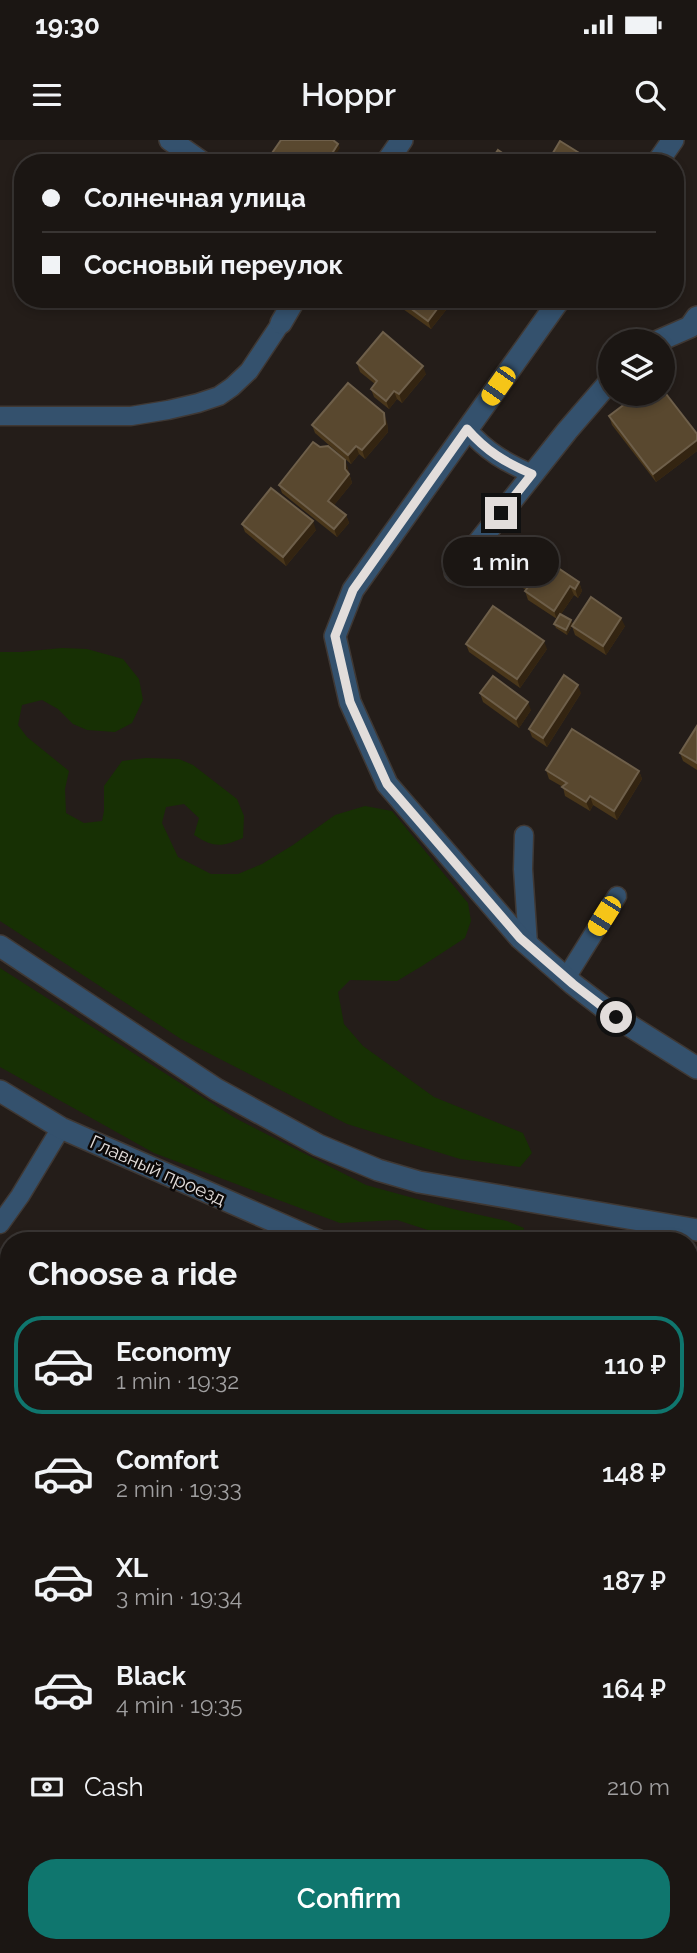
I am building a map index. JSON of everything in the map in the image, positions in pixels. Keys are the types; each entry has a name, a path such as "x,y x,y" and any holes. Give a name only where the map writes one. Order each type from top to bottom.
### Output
{"street":[{"path":"170,140 190,154"},
{"path":"281,323 290,308"},
{"path":"554,308 353,590 335,636 350,702 387,784 497,913 528,944 616,1017 697,1068"},
{"path":"675,335 695,327"},
{"path":"455,572 598,395"},
{"path":"0,946 216,1088 318,1145 378,1170 419,1182 697,1230"},
{"name":"Главный проезд","path":"0,1091 61,1128 299,1232"}],"lane":[{"path":"0,416 131,416 168,410 219,396 249,370 281,323"},
{"path":"467,429 481,445 504,462 532,474"},
{"path":"524,835 523,870 528,944"},
{"path":"566,978 617,896"},
{"path":"0,1224 61,1128"}],"green space":[{"path":"87,649 123,659 139,679 143,700 132,723 115,732 87,730 73,724 58,709 42,700 22,705 18,725 27,737 69,771 65,789 66,813 84,823 102,821 104,786 122,761 146,758 179,759 193,765 237,799 244,816 243,838 224,844 213,844 194,835 199,818 184,804 166,807 162,823 178,857 211,874 238,874 262,864 335,815 365,806 392,811 468,903 471,921 465,938 397,981 350,980 338,992 344,1024 363,1046 434,1097 523,1133 532,1153 520,1167 460,1159 347,1124 181,1039 0,921 0,652"},
{"path":"0,968 235,1118 366,1185 507,1221 524,1228 523,1232 434,1232 397,1220 340,1223 154,1153 0,1067"}],"building":[{"path":"281,140 333,140 338,144 332,154 271,154"},
{"path":"560,141 581,154 552,154"},
{"path":"410,308 438,308 428,321"},
{"path":"383,332 423,366 399,394 394,391 386,401 371,389 377,381 357,363"},
{"path":"348,383 384,413 385,424 362,450 356,446 348,455 312,425"},
{"path":"622,406 675,406 697,434 697,440 653,474 609,416"},
{"path":"313,442 320,447 328,446 345,460 345,469 349,474 328,501 346,515 334,529 279,485"},
{"path":"271,488 313,521 283,557 242,524"},
{"path":"510,544 543,565 546,560 579,582 575,589 570,586 554,611 525,591 529,586 497,564"},
{"path":"591,597 621,618 603,646 572,626"},
{"path":"493,606 544,641 517,679 466,644"},
{"path":"560,614 571,620 566,630 554,624"},
{"path":"564,675 578,685 543,738 529,729"},
{"path":"493,676 528,702 516,719 480,693"},
{"path":"697,726 697,763 680,753"},
{"path":"572,729 639,771 614,811 590,796 586,802 562,787 567,783 546,770"}],"route":[{"path":"501,513 532,474 504,462 481,445 467,429 353,590 335,636 350,702 387,784 520,938 616,1017"}]}
